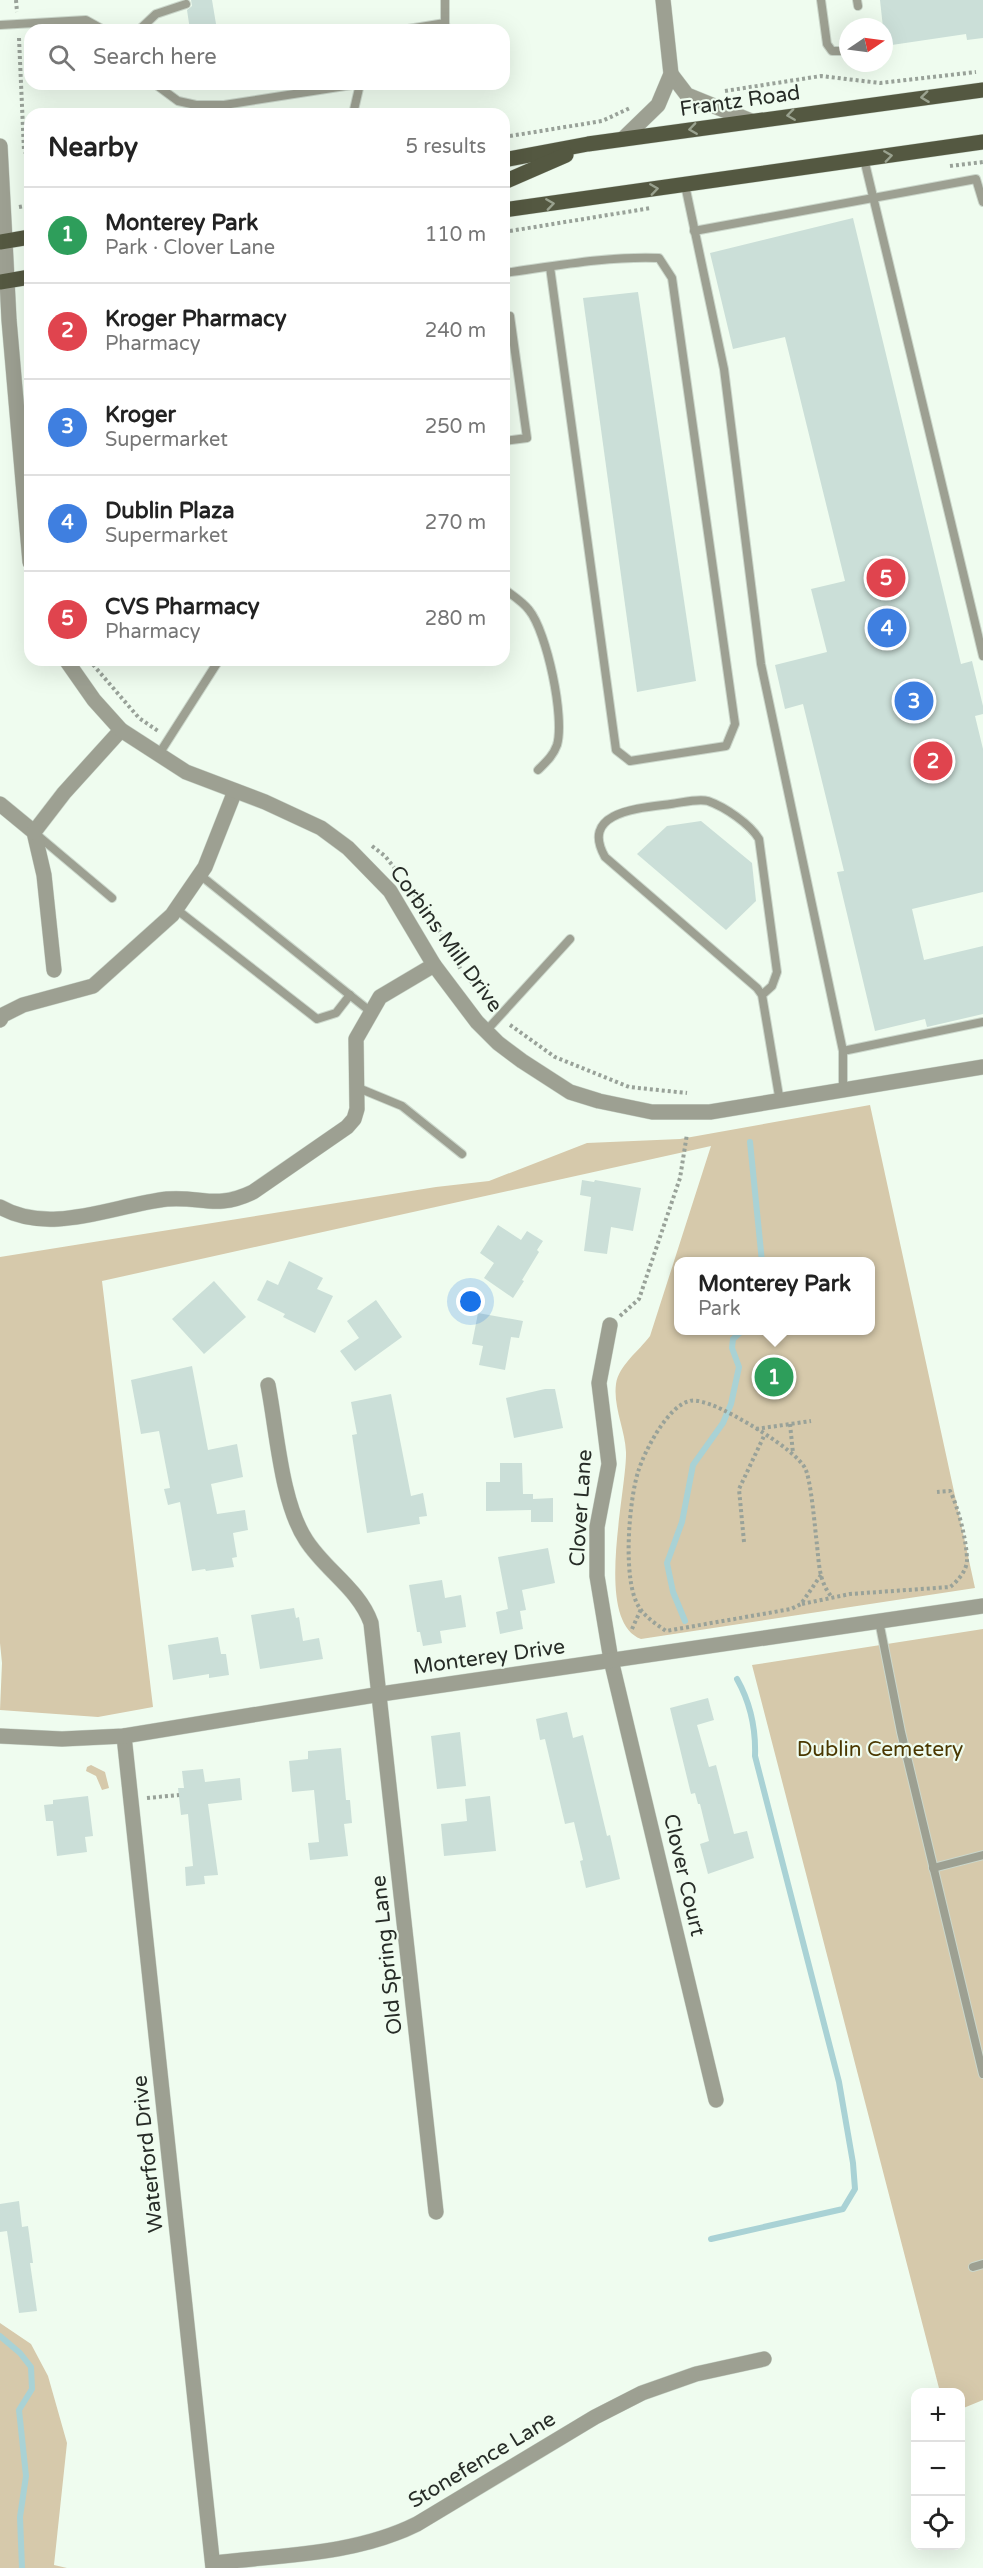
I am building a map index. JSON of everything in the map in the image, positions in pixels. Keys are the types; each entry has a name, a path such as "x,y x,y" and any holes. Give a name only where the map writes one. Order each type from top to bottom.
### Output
{"main road":[{"name":"Frantz Road","path":"510,159 588,144 983,90"},
{"path":"510,209 983,142"},
{"path":"510,179 588,144"},
{"path":"2,243 24,238"},
{"path":"3,281 24,269"},
{"path":"3,281 24,278"}],"street":[{"path":"623,139 658,105 671,74 663,0"},
{"path":"671,74 687,95 751,121"},
{"path":"0,146 3,281 24,500"},
{"name":"Corbins Mill Drive","path":"70,666 94,700 122,730 186,772 321,828 348,848 390,891 434,965 486,1030 522,1061 570,1092 599,1101 652,1112 710,1112 780,1103 983,1067"},
{"path":"34,832 57,802 122,730"},
{"path":"0,1020 3,1015 22,1005 93,986 176,909 205,867 235,791"},
{"path":"0,804 34,832 44,875 54,970"},
{"path":"0,1207 14,1215 37,1219 68,1218 169,1199 219,1203 253,1192 347,1127 354,1119 357,1109 356,1039 380,997 434,965"},
{"name":"Clover Lane","path":"610,1325 599,1383 609,1464 597,1527 596,1549 597,1576 610,1660"},
{"name":"Old Spring Lane","path":"268,1385 289,1501 295,1520 316,1555 367,1611 373,1634 436,2212"},
{"name":"Monterey Drive","path":"0,1736 62,1739 124,1736 381,1694 983,1606"},
{"name":"Clover Court","path":"610,1660 716,2100"},
{"name":"Waterford Drive","path":"124,1736 213,2565"},
{"name":"Stonefence Lane","path":"213,2565 361,2545 396,2534 595,2417 642,2393 696,2374 764,2359"}],"lane":[{"path":"445,0 445,24"},
{"path":"821,0 827,44 832,51 839,51"},
{"path":"146,24 156,15 186,4"},
{"path":"0,25 86,20 93,24"},
{"path":"163,90 178,101 196,105 224,105 291,90"},
{"path":"353,108 358,90"},
{"path":"864,159 983,656"},
{"path":"694,231 976,179 983,202"},
{"path":"685,185 724,369 761,664 843,1051 843,1091"},
{"path":"510,272 550,267 628,257 659,258 672,278 735,724 726,746 630,761 616,750 550,267"},
{"path":"510,316 526,438 510,440"},
{"path":"510,594 529,610 538,626 545,646 559,710 557,743 550,758 537,770"},
{"path":"159,754 215,666"},
{"path":"762,995 772,986 777,972 759,840 754,830 721,807 705,800 625,810 611,818 600,830 598,845 605,857 748,980 762,995 780,1103"},
{"path":"34,832 112,898"},
{"path":"200,875 371,1012"},
{"path":"176,909 317,1019 336,1013 350,995"},
{"path":"486,1030 570,939"},
{"path":"843,1051 983,1022"},
{"path":"356,1087 402,1106 462,1154"},
{"path":"879,1621 901,1732 983,2074"},
{"path":"933,1868 983,1855"},
{"path":"973,2267 983,2264"}],"path":[{"path":"16,0 24,151"},
{"path":"722,92 820,76 880,83 983,71"},
{"path":"510,136 602,121 627,108 660,99"},
{"path":"610,1325 639,1299 680,1178 687,1134"},
{"path":"831,1596 822,1584 806,1470 794,1454 737,1416 724,1410 691,1400 674,1408 660,1426 638,1472 627,1550 632,1586 641,1610 651,1621 666,1631 790,1609 831,1596 950,1587 956,1583 965,1569 967,1560 954,1500 950,1491 938,1492"},
{"path":"756,1429 811,1421"},
{"path":"790,1424 794,1454"},
{"path":"744,1542 739,1489 764,1436"},
{"path":"801,1604 821,1575"},
{"path":"632,1629 641,1610"},
{"path":"146,1798 179,1795"}],"green space":[{"path":"870,1105 975,1588 641,1639 627,1627 619,1608 615,1582 626,1452 616,1401 616,1384 625,1364 650,1336 674,1261 674,1335 875,1335 875,1257 675,1257 711,1146 102,1281 153,1707 98,1717 0,1710 2,1663 0,1643 0,1257 436,1187 489,1181 587,1143 680,1139"},
{"name":"Dublin Cemetery","path":"983,1629 983,2400 965,2407 965,2388 939,2388 752,1665"},
{"path":"91,1765 105,1772 109,1788 102,1790 96,1776 86,1771"},
{"path":"0,2323 31,2344 48,2376 67,2443 54,2565 67,2568 0,2568"}],"building":[{"path":"191,0 212,0 216,24 189,24 187,10 192,6"},
{"path":"880,0 983,0 983,38 967,40 966,34 893,45 893,18 882,18"},
{"path":"853,218 961,664 972,661 983,706 983,714 975,716 983,749 983,892 912,909 924,960 983,946 983,1014 927,1027 925,1019 875,1031 837,872 844,871 803,704 785,709 775,665 827,652 811,589 845,581 785,337 733,349 710,253"},
{"path":"638,292 696,681 637,692 583,298"},
{"path":"701,821 752,863 756,901 726,930 637,854 667,826"},
{"path":"582,1180 641,1188 633,1231 611,1227 607,1254 584,1251 591,1197 580,1195"},
{"path":"498,1225 521,1240 527,1231 543,1241 522,1280 524,1281 513,1298 484,1278 494,1263 480,1253"},
{"path":"289,1261 323,1278 317,1289 333,1296 315,1333 283,1317 285,1314 257,1300 267,1280 278,1285"},
{"path":"214,1281 246,1317 204,1354 172,1319"},
{"path":"376,1300 402,1337 355,1371 340,1351 359,1338 347,1321"},
{"path":"478,1313 523,1321 519,1338 511,1337 505,1370 479,1365 483,1346 472,1344"},
{"path":"192,1366 208,1450 237,1444 243,1477 211,1484 217,1514 245,1510 248,1530 233,1533 237,1557 232,1558 234,1567 206,1571 205,1569 192,1571 180,1502 168,1505 164,1489 170,1488 159,1431 141,1434 131,1380"},
{"path":"545,1389 555,1389 563,1428 514,1438 506,1398"},
{"path":"391,1394 411,1496 423,1493 427,1516 419,1517 420,1524 367,1533 352,1435 357,1434 351,1402"},
{"path":"500,1463 522,1463 523,1494 533,1494 533,1499 553,1498 553,1522 531,1522 531,1510 486,1511 486,1482 500,1482"},
{"path":"548,1548 555,1583 522,1590 526,1610 520,1611 523,1629 500,1634 496,1612 508,1609 498,1557"},
{"path":"442,1580 445,1598 461,1595 466,1627 440,1631 442,1643 423,1646 420,1632 417,1632 409,1585"},
{"path":"294,1608 296,1618 299,1617 303,1641 319,1638 323,1659 260,1669 251,1615"},
{"path":"218,1637 221,1654 226,1654 229,1675 209,1678 209,1674 173,1680 168,1645"},
{"path":"708,1698 714,1720 697,1725 709,1767 716,1765 734,1834 747,1831 754,1858 708,1874 700,1844 709,1841 700,1804 698,1804 695,1793 691,1794 670,1708"},
{"path":"567,1712 573,1738 583,1735 607,1836 610,1835 620,1879 586,1888 580,1861 583,1860 574,1822 565,1824 545,1739 540,1740 536,1719"},
{"path":"460,1732 466,1786 437,1789 431,1736"},
{"path":"341,1748 346,1800 350,1800 352,1823 344,1824 348,1856 310,1860 308,1843 319,1842 314,1790 292,1792 289,1761 308,1759 308,1751"},
{"path":"203,1769 205,1782 240,1778 242,1800 208,1804 218,1875 204,1876 205,1884 186,1886 185,1867 193,1866 188,1814 181,1815 178,1788 184,1788 182,1771"},
{"path":"88,1796 93,1836 85,1837 87,1852 57,1856 53,1821 46,1821 44,1805 53,1804 53,1800"},
{"path":"490,1796 496,1851 444,1856 441,1824 467,1821 465,1799"},
{"path":"19,2201 22,2227 28,2226 33,2263 30,2263 37,2311 19,2313 7,2231 0,2232 0,2204"}],"waterway":[{"path":"750,1142 762,1257"},
{"path":"685,1621 673,1592 667,1563 682,1522 693,1465 723,1423 731,1404 739,1367 732,1348 733,1339 737,1335"},
{"path":"711,2239 843,2209 855,2189 853,2163 839,2082 755,1756 752,1716 737,1679"},
{"path":"0,2336 20,2353 31,2367 32,2389 19,2410 26,2476 20,2517 22,2568"}],"place":[{"name":"CVS Pharmacy","path":"886,578"},
{"name":"Dublin Plaza","path":"887,628"},
{"name":"Kroger","path":"914,701"},
{"name":"Kroger Pharmacy","path":"933,761"},
{"name":"Monterey Park","path":"774,1377"}]}
